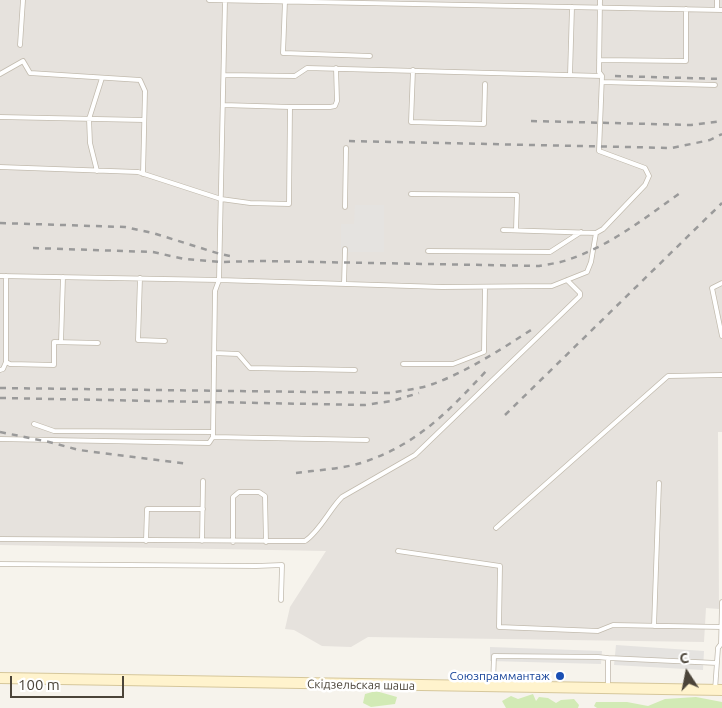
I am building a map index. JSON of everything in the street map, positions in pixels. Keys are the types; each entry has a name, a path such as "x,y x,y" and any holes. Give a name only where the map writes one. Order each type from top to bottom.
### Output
{"street":[{"name":"Скідзельская шаша","path":"0,678 719,690"}],"lane":[{"path":"20,46 23,0"},
{"path":"210,0 396,2 720,10 717,0"},
{"path":"0,439 209,443 213,435 215,291 220,280 225,0"},
{"path":"503,230 596,232 603,229 645,185 649,176 645,168 599,151 602,82 602,76 599,72 600,0"},
{"path":"284,1 283,53 370,56"},
{"path":"570,75 572,7"},
{"path":"599,60 686,61 686,9"},
{"path":"0,74 23,61 30,73 140,80 145,91 143,174"},
{"path":"224,75 295,76 307,68 336,68 602,76"},
{"path":"223,105 335,106 336,68"},
{"path":"413,70 411,122 484,124 485,84"},
{"path":"96,171 90,143 89,119 102,78"},
{"path":"602,82 715,85"},
{"path":"0,167 138,172 221,199 250,203 289,204 290,107"},
{"path":"0,117 144,120"},
{"path":"345,207 346,148"},
{"path":"411,194 517,195 516,230"},
{"path":"428,251 550,252 581,232"},
{"path":"0,276 442,287 552,286 587,272 591,262 596,232"},
{"path":"344,284 345,249"},
{"path":"0,370 3,369 6,362 6,276"},
{"path":"61,342 63,277"},
{"path":"140,278 138,340 165,341"},
{"path":"0,539 305,541 310,538 342,497 415,455 580,296 580,293 567,280"},
{"path":"722,283 712,288 722,336"},
{"path":"402,364 453,364 484,352 485,287"},
{"path":"6,362 10,364 54,365 54,342 98,343"},
{"path":"214,353 238,354 250,368 355,370"},
{"path":"496,528 668,376 722,375"},
{"path":"34,424 54,431 367,440"},
{"path":"202,541 203,481"},
{"path":"654,626 659,483"},
{"path":"232,542 233,497 239,492 259,492 265,496 266,542"},
{"path":"146,541 147,509 203,509"},
{"path":"398,551 500,566 499,628 598,630 613,625 722,627"},
{"path":"0,564 282,565 281,600"},
{"path":"719,690 717,663 718,648 721,644 722,602"},
{"path":"492,687 494,656 608,658 717,663"},
{"path":"608,658 608,688"}],"shaded area":[{"path":"0,0 722,0 722,432 718,432 719,609 706,608 704,642 368,637 351,647 322,646 294,630 285,629 290,607 326,551 0,545"},
{"path":"355,205 384,205 384,252 341,252 341,224 354,224"},
{"path":"616,645 704,651 703,670 614,665"},
{"path":"490,647 602,651 601,664 490,661"}],"green space":[{"path":"376,691 397,697 395,704 371,707 363,703 365,694"},
{"path":"533,694 536,701 539,697 548,698 556,703 561,700 574,699 579,705 578,708 506,708 502,701 511,696 518,699"},
{"path":"696,697 722,702 722,708 597,708 594,706 596,702 627,702 648,706 665,699"}],"railway":[{"path":"615,76 722,79"},
{"path":"531,121 691,125 722,121"},
{"path":"349,141 672,148 710,140 722,134"},
{"path":"33,248 153,252 184,259 220,262 260,261 539,266 566,260 614,239 680,193"},
{"path":"505,415 722,203"},
{"path":"0,223 125,227 153,233 235,257"},
{"path":"0,388 391,393 423,387 446,379 484,360 531,330"},
{"path":"296,473 361,463 399,447 445,413 487,370"},
{"path":"0,398 365,405 392,401 419,393"},
{"path":"0,432 79,450 189,464"}],"place":[{"name":"Союзпраммантаж","path":"560,676"}]}
